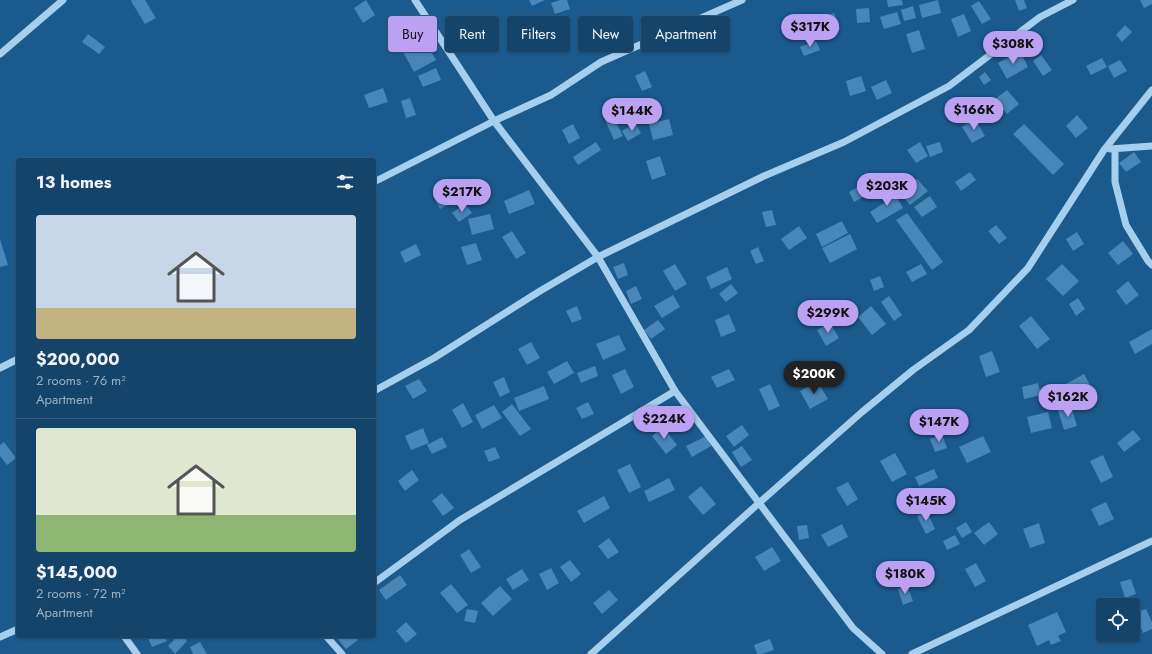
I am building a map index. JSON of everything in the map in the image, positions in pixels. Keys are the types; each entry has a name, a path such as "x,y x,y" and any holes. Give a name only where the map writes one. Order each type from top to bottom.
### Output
{"street":[{"path":"0,54 63,0"},
{"path":"426,0 418,2 494,121 598,257 675,391 853,628 882,654"},
{"path":"376,181 494,121 551,95 601,62 742,0"},
{"path":"376,390 434,358 540,291 598,257 764,176 844,142 949,86 1040,17 1073,0"},
{"path":"591,654 759,502 862,412 913,370 969,330 1028,268 1104,150 1152,90"},
{"path":"1104,150 1152,146"},
{"path":"1115,149 1115,182 1126,225 1152,265"},
{"path":"0,368 16,360"},
{"path":"376,582 460,520 675,391"},
{"path":"912,654 1152,541"},
{"path":"0,637 16,630"},
{"path":"125,638 136,654"},
{"path":"328,638 342,654"}],"building":[{"path":"145,0 156,18 145,24 131,1"},
{"path":"366,0 375,15 363,23 354,8"},
{"path":"529,0 545,0 532,6"},
{"path":"560,0 567,0 570,9 555,14 551,3"},
{"path":"887,0 902,0 903,5 888,7"},
{"path":"938,0 941,13 922,18 919,5"},
{"path":"1015,0 1024,0 1027,8 1019,11"},
{"path":"1140,0 1152,0 1152,4 1144,8"},
{"path":"979,1 991,19 982,24 971,6"},
{"path":"913,6 916,18 904,21 901,10"},
{"path":"869,8 870,22 857,23 856,9"},
{"path":"897,12 901,24 884,29 880,17"},
{"path":"834,13 840,29 813,40 807,24"},
{"path":"964,14 971,31 958,37 951,19"},
{"path":"1125,25 1132,32 1122,42 1116,35"},
{"path":"919,30 925,49 912,53 906,34"},
{"path":"88,34 105,47 99,54 82,42"},
{"path":"816,41 820,50 804,56 800,47"},
{"path":"1020,51 1028,67 1007,79 998,63"},
{"path":"403,52 431,52 436,60 414,72"},
{"path":"1041,55 1052,70 1043,76 1033,61"},
{"path":"1102,58 1107,67 1091,75 1086,66"},
{"path":"1120,60 1127,71 1114,78 1108,66"},
{"path":"436,68 441,80 423,87 418,76"},
{"path":"645,71 652,87 642,91 635,76"},
{"path":"985,72 991,80 984,85 979,77"},
{"path":"861,76 866,91 850,96 846,81"},
{"path":"886,80 892,93 877,100 871,87"},
{"path":"383,88 388,102 369,108 364,95"},
{"path":"1007,90 1019,104 1007,114 995,99"},
{"path":"410,98 416,115 406,118 401,101"},
{"path":"1077,115 1088,128 1076,138 1066,126"},
{"path":"613,116 623,136 614,140 605,120"},
{"path":"669,119 673,135 653,140 649,124"},
{"path":"975,119 985,136 972,143 962,127"},
{"path":"635,123 641,133 628,141 622,131"},
{"path":"573,124 580,138 569,144 562,130"},
{"path":"1024,124 1064,164 1053,175 1013,134"},
{"path":"596,142 601,150 578,165 573,157"},
{"path":"920,142 928,156 916,163 907,150"},
{"path":"940,142 943,152 930,157 926,146"},
{"path":"1134,152 1141,162 1126,172 1119,163"},
{"path":"660,156 666,175 652,180 646,161"},
{"path":"970,172 976,180 961,191 955,182"},
{"path":"917,179 928,191 910,205 900,193"},
{"path":"860,186 865,196 854,202 849,192"},
{"path":"891,188 903,208 877,223 870,212 889,200 884,192"},
{"path":"446,189 453,202 440,209 433,196"},
{"path":"529,190 535,204 509,214 504,201"},
{"path":"930,196 937,207 922,217 914,207"},
{"path":"465,204 472,213 459,222 452,213"},
{"path":"772,210 776,225 766,227 762,212"},
{"path":"907,213 943,262 932,270 896,220"},
{"path":"490,214 494,229 472,235 468,219"},
{"path":"842,221 848,233 822,247 816,234"},
{"path":"996,225 1007,238 999,244 988,231"},
{"path":"799,226 807,238 789,250 781,239"},
{"path":"512,231 526,253 516,259 502,237"},
{"path":"1077,232 1084,244 1073,251 1066,239"},
{"path":"850,234 857,249 830,263 822,248"},
{"path":"0,239 8,265 0,267"},
{"path":"1123,241 1133,254 1118,265 1108,253"},
{"path":"476,243 482,260 467,265 461,247"},
{"path":"416,244 421,255 405,263 400,252"},
{"path":"758,247 764,261 756,264 750,251"},
{"path":"624,263 628,275 618,279 613,267"},
{"path":"675,264 687,284 675,291 663,271"},
{"path":"921,264 927,274 912,282 906,272"},
{"path":"1062,264 1079,281 1063,296 1046,279"},
{"path":"727,267 732,279 711,289 706,277"},
{"path":"880,276 884,287 874,291 870,280"},
{"path":"1128,281 1139,295 1126,305 1116,291"},
{"path":"731,284 738,293 726,302 719,294"},
{"path":"636,286 642,299 631,304 626,291"},
{"path":"673,295 680,307 662,318 654,306"},
{"path":"889,296 902,315 894,321 881,302"},
{"path":"1078,298 1085,309 1076,316 1069,304"},
{"path":"577,306 582,319 572,323 566,311"},
{"path":"871,306 886,324 872,335 858,317"},
{"path":"729,314 736,331 721,337 715,320"},
{"path":"1031,316 1050,339 1037,349 1019,326"},
{"path":"658,320 665,329 651,339 644,330"},
{"path":"830,323 839,338 826,346 817,330"},
{"path":"1152,329 1152,344 1135,354 1129,342"},
{"path":"619,335 626,350 603,360 596,344"},
{"path":"531,342 540,358 527,365 518,349"},
{"path":"992,351 1000,372 986,377 979,356"},
{"path":"567,361 574,373 554,384 547,372"},
{"path":"595,366 598,376 581,383 577,373"},
{"path":"625,369 634,387 621,394 612,375"},
{"path":"729,369 735,380 717,388 711,377"},
{"path":"1084,374 1090,385 1072,395 1066,384"},
{"path":"504,377 510,392 500,397 493,382"},
{"path":"419,379 427,391 413,399 405,386"},
{"path":"817,381 828,399 810,409 800,391"},
{"path":"1038,383 1041,395 1024,399 1022,387"},
{"path":"770,384 780,406 769,411 759,389"},
{"path":"544,386 549,399 519,411 514,398"},
{"path":"588,402 594,414 582,419 576,408"},
{"path":"463,403 473,422 462,428 452,410"},
{"path":"512,404 531,429 520,436 502,412"},
{"path":"494,405 502,418 482,429 475,415"},
{"path":"1071,406 1077,426 1064,430 1058,410"},
{"path":"1048,412 1052,428 1031,433 1027,417"},
{"path":"742,425 749,435 734,447 726,436"},
{"path":"663,427 677,445 666,454 652,436"},
{"path":"423,428 429,443 411,450 405,436"},
{"path":"1133,430 1141,439 1124,452 1117,443"},
{"path":"942,434 947,448 935,452 930,439"},
{"path":"706,436 711,446 692,457 686,446"},
{"path":"983,436 991,452 967,463 959,447"},
{"path":"442,437 447,447 432,454 427,445"},
{"path":"4,442 16,458 7,465 0,456 0,445"},
{"path":"742,446 752,460 741,467 732,452"},
{"path":"495,447 500,458 489,462 484,451"},
{"path":"895,453 907,474 892,482 880,461"},
{"path":"1103,455 1113,477 1101,483 1090,461"},
{"path":"630,464 641,487 629,493 617,470"},
{"path":"934,469 938,478 919,486 915,477"},
{"path":"412,470 419,480 405,491 398,481"},
{"path":"669,478 675,490 649,502 644,491"},
{"path":"848,482 858,499 847,506 836,488"},
{"path":"701,486 716,504 703,515 688,497"},
{"path":"442,493 454,508 443,516 432,501"},
{"path":"604,496 610,508 584,523 577,511"},
{"path":"1106,502 1114,519 1099,526 1091,509"},
{"path":"927,511 935,529 926,534 917,516"},
{"path":"966,522 972,532 962,538 956,528"},
{"path":"989,522 998,534 984,545 974,533"},
{"path":"1039,523 1045,543 1030,548 1023,529"},
{"path":"842,524 848,537 828,547 821,535"},
{"path":"807,525 809,538 799,540 797,526"},
{"path":"955,535 960,544 947,550 943,541"},
{"path":"609,538 619,552 608,559 598,546"},
{"path":"772,547 781,561 764,571 755,557"},
{"path":"469,549 481,567 471,573 460,555"},
{"path":"570,560 581,574 571,582 560,567"},
{"path":"914,563 923,573 912,582 903,572"},
{"path":"976,563 986,581 975,587 965,569"},
{"path":"551,568 559,583 547,590 539,574"},
{"path":"522,569 529,580 513,590 506,579"},
{"path":"400,575 407,585 386,600 379,590"},
{"path":"1131,579 1136,594 1125,598 1120,582"},
{"path":"451,584 468,605 457,613 440,593"},
{"path":"500,586 512,599 493,616 481,603"},
{"path":"907,586 913,601 903,605 898,589"},
{"path":"609,590 618,600 602,614 593,603"},
{"path":"467,609 478,611 475,623 464,621"},
{"path":"1146,609 1152,622 1152,629 1143,633 1140,626 1140,611"},
{"path":"1057,612 1066,632 1058,636 1061,641 1051,645 1049,640 1037,646 1028,625"},
{"path":"406,622 417,634 406,643 396,631"},
{"path":"148,638 166,638 167,641 152,647"},
{"path":"176,638 184,638 187,641 175,654 168,646"},
{"path":"337,638 356,638 358,640 346,649"},
{"path":"770,639 774,650 757,654 754,645"},
{"path":"200,642 207,654 193,654 190,647"}]}
